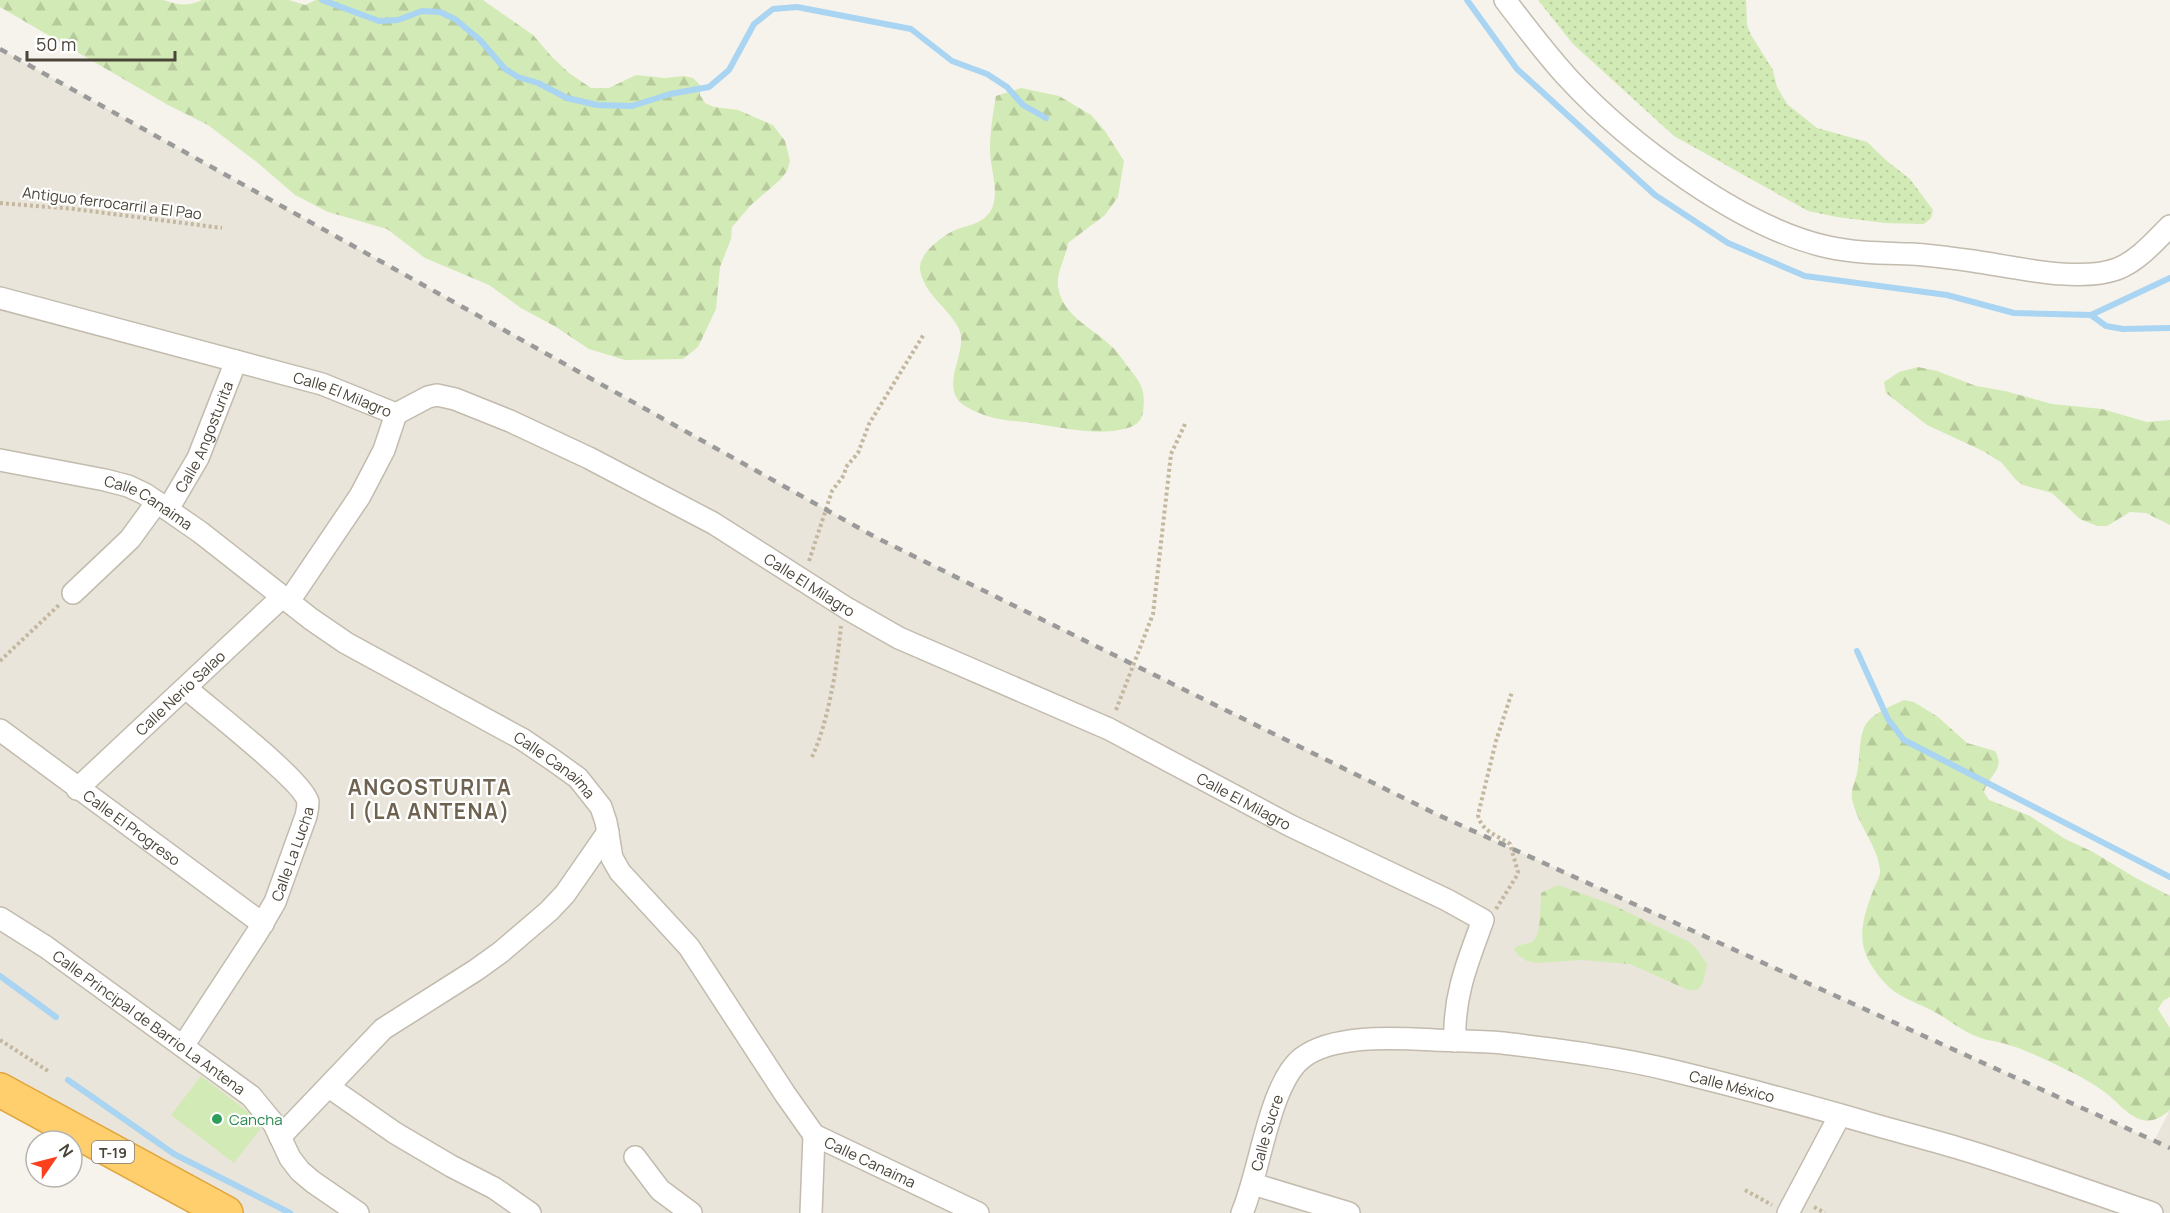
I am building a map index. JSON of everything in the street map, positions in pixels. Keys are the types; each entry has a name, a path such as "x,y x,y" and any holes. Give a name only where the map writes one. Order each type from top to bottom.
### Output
{"highway":[{"name":"T-19","path":"0,1090 226,1213"}],"street":[{"path":"1505,0 1568,77 1606,116 1700,188 1768,226 1797,237 1827,247 1868,253 1944,257 2074,275 2098,274 2118,268 2149,248 2170,226"},
{"name":"Calle El Milagro","path":"0,298 322,384 396,414 428,397 437,395 455,399 510,421 589,458 713,523 848,609 899,638 1109,729 1291,826 1447,900 1483,920"},
{"name":"Calle Angosturita","path":"73,593 163,506 198,458 236,361"},
{"name":"Calle Nerio Salao","path":"77,789 286,599 360,496 384,450 396,414"},
{"name":"Calle Canaima","path":"0,460 128,486 163,506 346,643 522,739 578,778 601,807 612,858 620,872 689,947 814,1135 978,1213"},
{"name":"Calle La Lucha","path":"183,1046 275,902 306,816 308,802 296,783 278,766 186,688"},
{"name":"Calle El Progreso","path":"0,730 263,924"},
{"path":"280,1137 382,1029 476,970 531,928 565,894 608,832"},
{"name":"Calle Principal de Barrio La Antena","path":"0,918 46,947 251,1096 265,1111 290,1158 300,1171 358,1213"},
{"path":"1455,1041 1454,1021 1457,996 1483,920"},
{"name":"Calle México","path":"1301,1059 1326,1045 1408,1039 1500,1043 1672,1070 1968,1151 2152,1213"},
{"name":"Calle Sucre","path":"1242,1213 1253,1184 1284,1079 1301,1059"},
{"path":"328,1087 395,1133 494,1188 530,1213"},
{"path":"1782,1210 1840,1115"},
{"path":"811,1213 814,1135"},
{"path":"636,1157 660,1190 691,1213"},
{"path":"1253,1184 1349,1213"}],"path":[{"name":"Antiguo ferrocarril a El Pao","path":"0,203 74,209 222,228"},
{"path":"802,580 816,545 832,491 844,475 846,467 858,453 869,424 924,334"},
{"path":"1109,729 1155,606 1155,588 1171,454 1186,422"},
{"path":"0,661 73,593"},
{"path":"812,756 826,714 842,626 848,609"},
{"path":"1483,920 1497,908 1518,874 1510,844 1489,831 1479,820 1478,815 1496,741 1512,692"},
{"path":"0,1040 48,1071"},
{"path":"1745,1190 1782,1210"}],"shaded area":[{"path":"0,49 875,537 1436,814 2154,1141 2170,1110 2170,1213 226,1213 84,1136 84,1129 72,1129 0,1090"}],"green space":[{"path":"0,0 163,0 192,4 202,0 289,0 305,5 316,0 483,0 533,35 569,73 591,88 609,88 636,75 693,78 700,85 700,95 705,103 714,107 738,110 773,125 785,141 790,161 781,179 751,205 732,227 731,239 720,267 716,309 698,347 683,359 625,360 589,349 556,327 521,308 489,285 425,258 387,229 328,212 295,195 208,125 168,105 0,7"},
{"path":"1538,0 1746,0 1747,25 1773,70 1777,87 1787,104 1817,128 1867,142 1910,179 1933,210 1931,218 1924,224 1885,223 1808,211 1674,136 1573,44"},
{"path":"1021,88 1059,96 1091,115 1105,131 1124,161 1118,197 1105,215 1068,243 1058,281 1061,297 1072,314 1114,348 1139,382 1144,398 1142,416 1133,426 1121,430 1094,432 999,419 967,407 955,395 954,377 961,347 959,329 926,286 920,269 921,263 926,253 941,239 951,232 982,220 990,212 995,197 990,150 996,96"},
{"path":"1918,367 1937,371 1976,386 2005,391 2052,404 2102,409 2147,422 2170,420 2170,525 2146,513 2130,512 2107,526 2097,526 2080,519 2052,493 2023,485 2002,463 1983,451 1927,425 1886,393 1884,382 1899,372"},
{"path":"1904,700 1914,702 1938,717 1967,743 1995,751 1999,762 1998,767 1984,792 1989,800 2030,816 2065,839 2093,852 2170,896 2170,997 2163,1001 2158,1009 2170,1028 2170,1110 2160,1117 2143,1120 2135,1117 2092,1083 2077,1075 2024,1050 1966,1031 1894,991 1884,982 1868,960 1862,939 1864,917 1880,870 1875,852 1858,817 1852,792 1862,734 1866,724 1878,713"},
{"path":"1558,885 1613,905 1689,942 1707,964 1703,983 1697,990 1688,990 1630,964 1582,960 1536,963 1519,956 1514,949 1532,942 1537,934 1541,893"},
{"name":"Cancha","path":"201,1076 264,1124 234,1163 171,1115"}],"waterway":[{"path":"322,0 379,21 398,20 422,11 440,12 455,19 480,40 505,69 518,77 538,83 567,98 597,105 632,106 670,94 709,87 729,70 754,24 773,9 797,7 911,29 952,61 987,74 1007,87 1023,105 1046,118"},
{"path":"1467,0 1517,69 1655,195 1728,243 1805,276 1947,295 2014,313 2091,315 2170,278"},
{"path":"2091,315 2106,326 2123,329 2170,328"},
{"path":"1857,651 1888,719 1904,740 2170,877"},
{"path":"0,976 56,1017"},
{"path":"68,1080 174,1154 290,1213"}],"railway":[{"path":"0,49 875,537 1436,814 2170,1148"}],"place":[{"name":"Cancha","path":"217,1119"}],"district":[{"name":"ANGOSTURITA I (LA ANTENA)","path":"430,799"}]}
